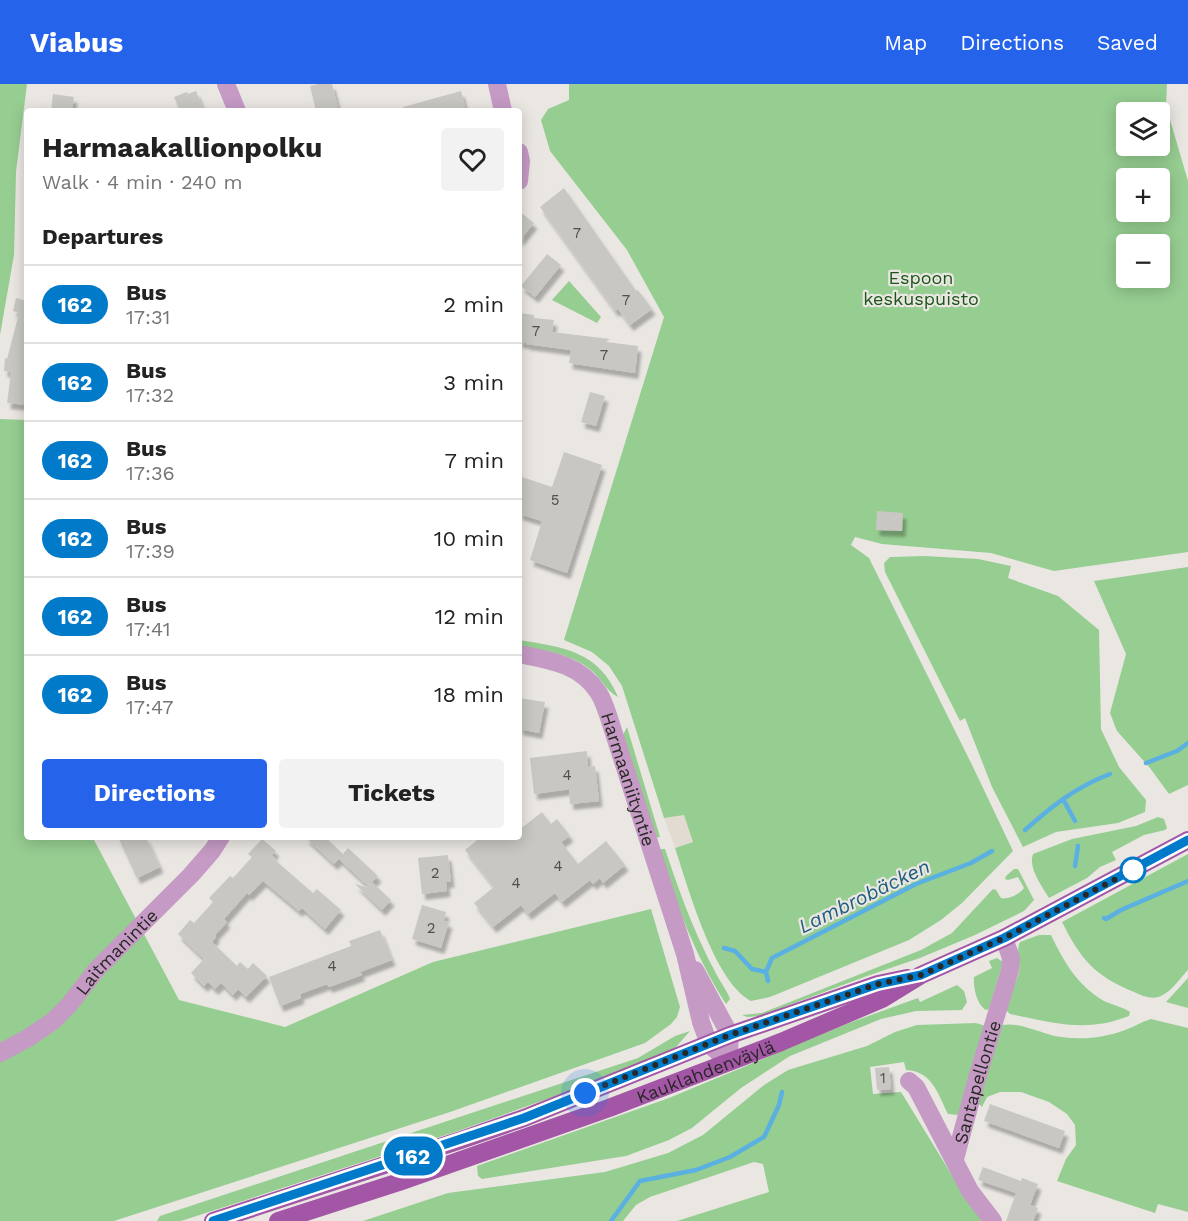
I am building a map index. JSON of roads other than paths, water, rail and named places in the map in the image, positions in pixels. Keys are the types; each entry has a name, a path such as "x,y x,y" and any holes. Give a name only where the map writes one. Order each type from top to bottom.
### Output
{"main road":[{"name":"Kauklahdenväylä","path":"278,1221 399,1182 609,1108 781,1042 882,999 921,975 1004,938 1188,840"},
{"name":"Kauklahdenväylä","path":"213,1221 482,1133 730,1035 878,984 921,975"}],"street":[{"path":"226,84 236,108"},
{"path":"497,84 502,108"},
{"name":"Harmaaniityntie","path":"522,655 567,665 584,675 598,692 609,718 686,954 701,1022 709,1044 728,1061"},
{"name":"Laitmanintie","path":"0,1053 53,1021 69,1005 97,969 198,867 219,840"},
{"name":"Santapellontie","path":"993,1221 970,1191 955,1159 1010,970 1011,958 1004,938"},
{"name":"Harmaaniityntie","path":"686,954 730,1035"},
{"path":"728,1061 730,1035"},
{"path":"909,1081 916,1087 955,1159"}],"waterway":[{"name":"Lambrobäcken","path":"1146,763 1177,751 1188,743"},
{"name":"Lambrobäcken","path":"1025,830 1065,798 1110,774"},
{"path":"1063,799 1075,821"},
{"path":"1075,866 1078,846"},
{"name":"Lambrobäcken","path":"768,981 766,972 772,958 916,884 971,863 992,851"},
{"path":"1104,918 1188,881"},
{"path":"724,948 735,951 752,969 766,972"},
{"name":"Lambrobäcken","path":"611,1221 640,1181 696,1170 730,1157 764,1137 779,1105 782,1092"}],"park label":[{"name":"Espoon keskuspuisto","path":"921,287"}]}
